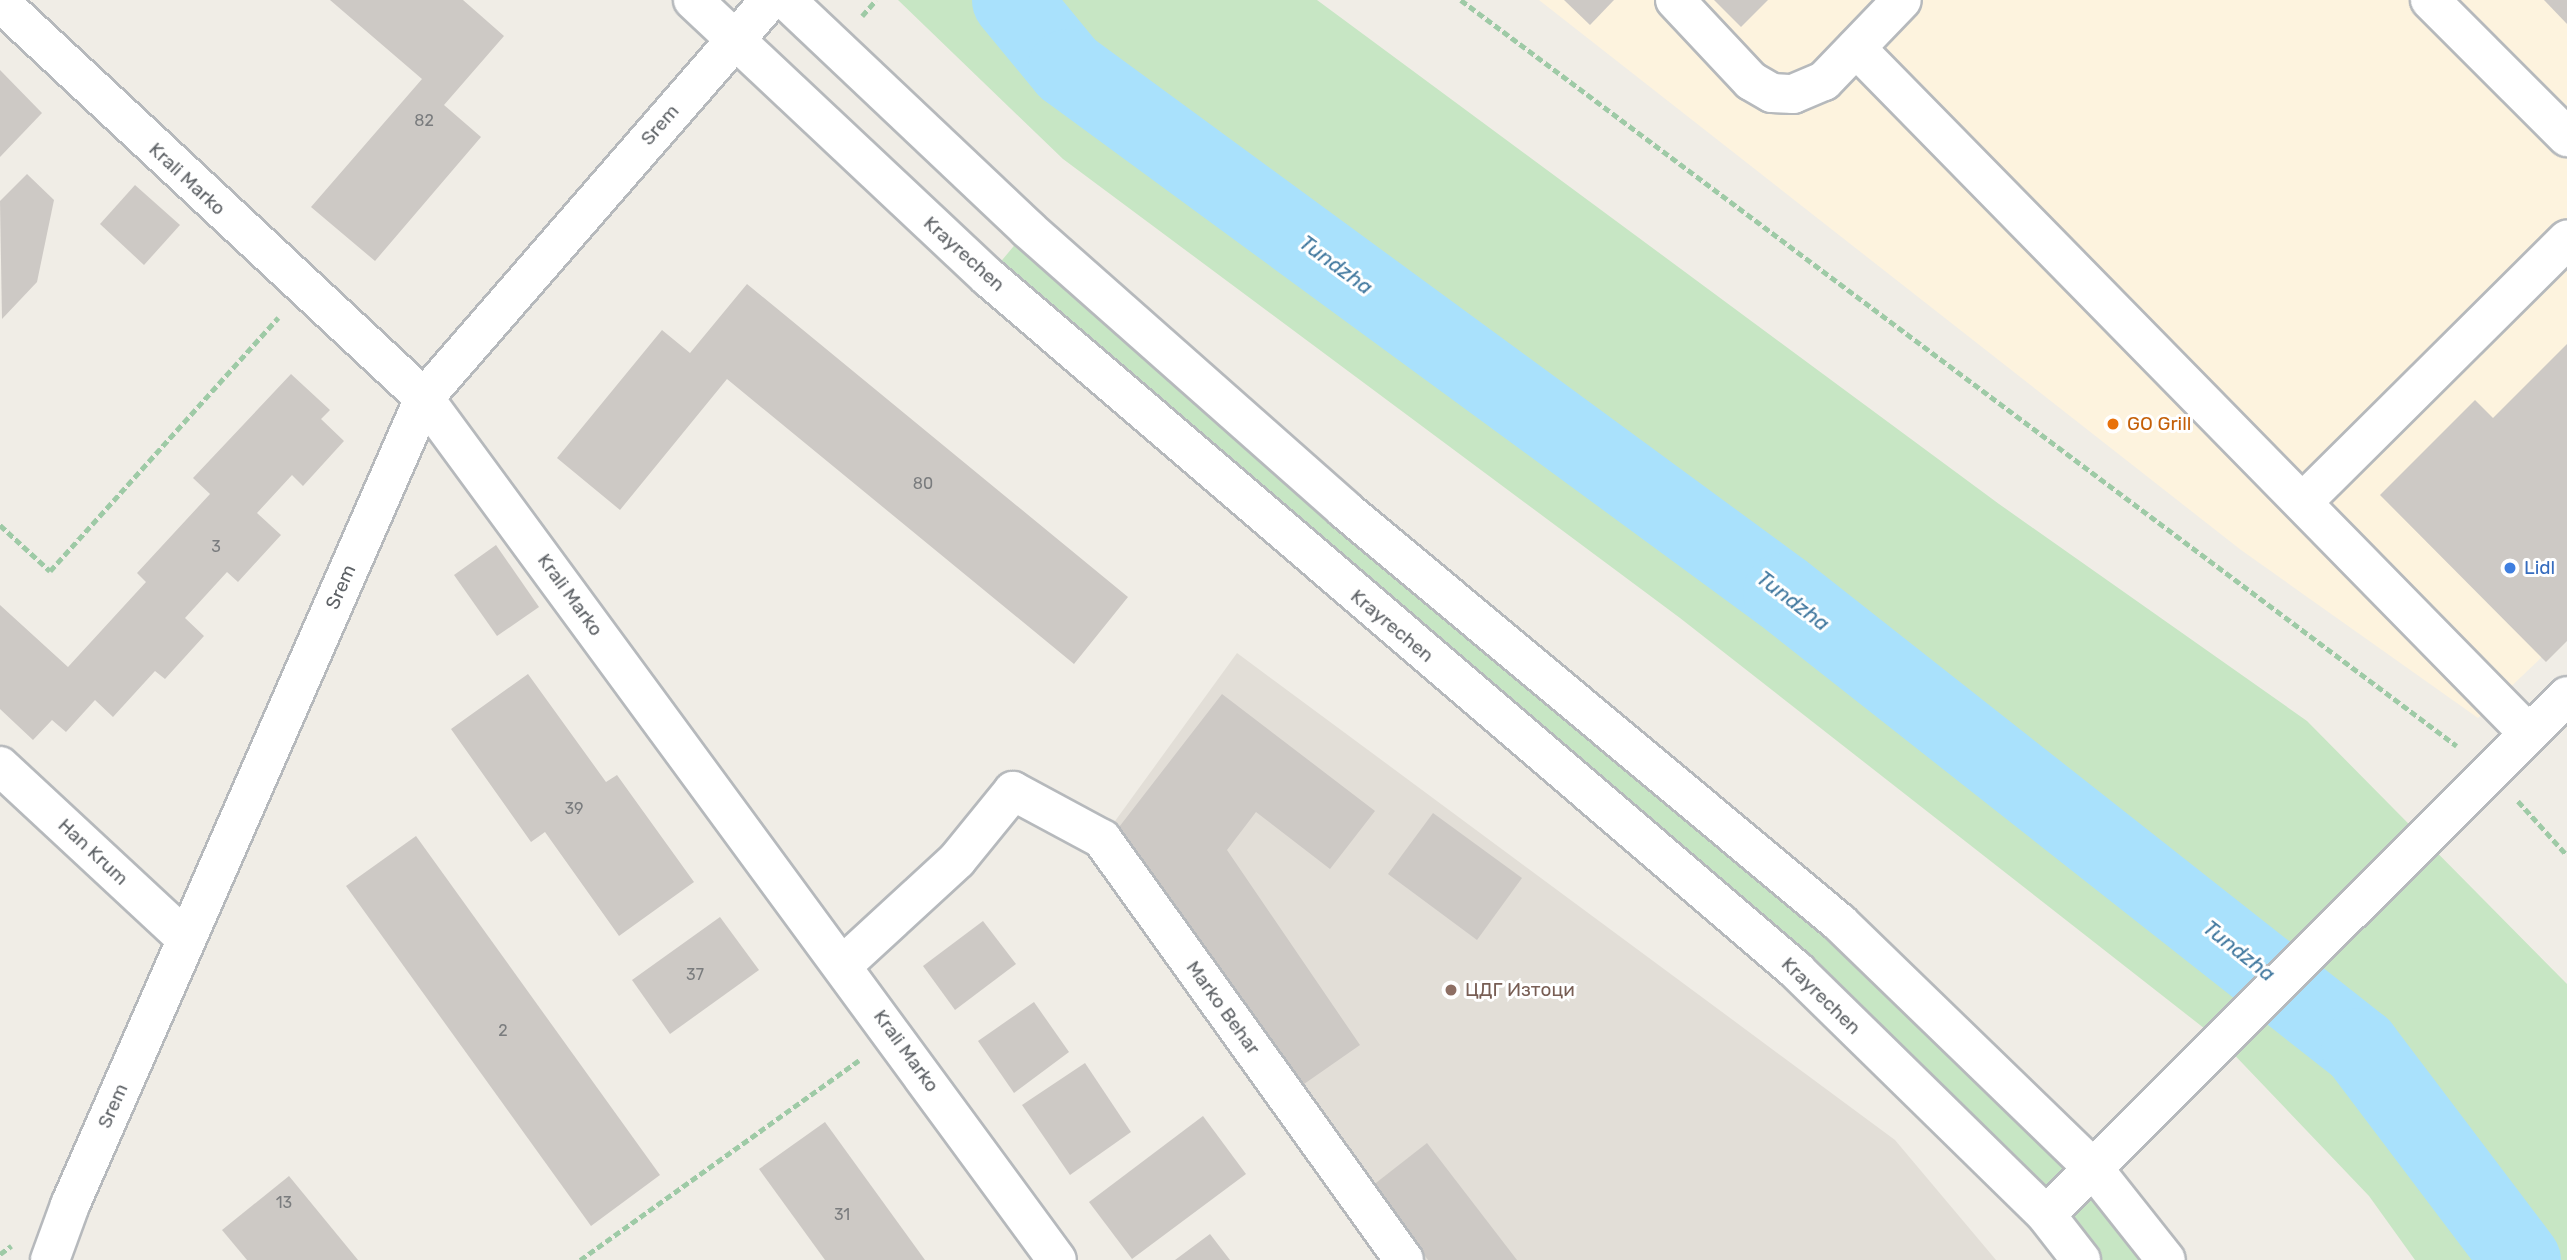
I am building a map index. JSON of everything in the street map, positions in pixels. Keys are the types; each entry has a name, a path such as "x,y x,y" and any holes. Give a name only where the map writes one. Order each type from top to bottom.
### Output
{"street":[{"name":"Krayrechen","path":"693,0 733,41 999,286 1797,971 2046,1215 2081,1260"},
{"name":"Srem","path":"50,1260 70,1205 424,398 770,0"},
{"path":"786,0 1028,229 1344,509 1840,923 2093,1168 2166,1260"},
{"path":"1675,0 1751,81 1772,93 1793,94 1824,81 1902,0"},
{"path":"2430,0 2567,136"},
{"name":"Krali Marko","path":"0,2 424,398 843,965 1057,1260"},
{"path":"1856,48 2304,501 2528,733"},
{"path":"2304,501 2567,240"},
{"path":"2046,1215 2207,1059 2567,695"},
{"name":"Han Krum","path":"0,766 186,939"},
{"name":"Marko Behar","path":"843,965 957,860 1013,790 1102,839 1404,1260"}],"path":[{"path":"1461,0 2331,647 2567,855"},
{"path":"0,525 50,571 304,288"},
{"path":"580,1260 894,1035"}],"shaded area":[{"path":"1539,0 2567,0 2567,633 2478,718 2241,550"},
{"name":"ЦДГ Изтоци","path":"1237,653 1895,1140 1996,1260 1404,1260 1102,839"}],"green space":[{"path":"898,0 1317,0 1999,504 2307,721 2567,984 2567,1260 2415,1260 2369,1196 2223,1043 1680,618 1063,159"},
{"path":"1028,229 1840,923 2166,1260 2081,1260 2046,1215 988,277"}],"building":[{"path":"330,0 463,0 504,36 444,105 481,137 375,261 311,207 422,79"},
{"path":"1564,0 1614,0 1590,25"},
{"path":"1714,0 1768,0 1741,27"},
{"path":"2544,0 2567,0 2567,24"},
{"path":"0,70 42,113 0,157"},
{"path":"27,174 54,200 37,282 2,319 0,201"},
{"path":"135,185 180,225 144,265 100,224"},
{"path":"747,284 1128,597 1074,664 727,379 620,510 557,458 662,330 690,353"},
{"name":"Lidl","path":"2567,344 2567,641 2546,662 2380,495 2475,400 2493,418"},
{"path":"291,374 330,410 321,419 344,441 303,486 292,475 257,513 281,535 238,582 227,572 185,618 204,636 165,679 155,671 113,717 95,700 66,732 52,720 33,740 0,709 0,605 68,667 146,582 137,573 210,494 193,478"},
{"path":"496,545 539,607 497,636 454,575"},
{"path":"528,674 606,782 617,775 694,882 619,936 545,832 531,842 451,729"},
{"path":"1222,694 1375,811 1330,869 1256,812 1227,850 1360,1045 1294,1091 1116,831"},
{"path":"1433,813 1522,878 1477,940 1388,874"},
{"path":"416,836 660,1175 591,1226 346,886"},
{"path":"720,917 759,970 670,1034 632,980"},
{"path":"983,921 1016,964 955,1010 923,966"},
{"path":"1034,1002 1069,1052 1014,1093 978,1041"},
{"path":"1085,1063 1131,1132 1070,1175 1022,1105"},
{"path":"1203,1116 1246,1174 1132,1259 1089,1202"},
{"path":"825,1122 925,1260 825,1260 759,1169"},
{"path":"1427,1143 1517,1260 1428,1260 1372,1186"},
{"path":"289,1176 358,1260 247,1260 222,1230"},
{"path":"1210,1234 1230,1260 1175,1260"}],"waterway":[{"name":"Tundzha","path":"1011,0 1067,68 1782,592 2360,1047 2521,1260"}],"place":[{"name":"GO Grill","path":"2113,424"},
{"name":"Lidl","path":"2510,568"},
{"name":"ЦДГ Изтоци","path":"1451,990"}]}
